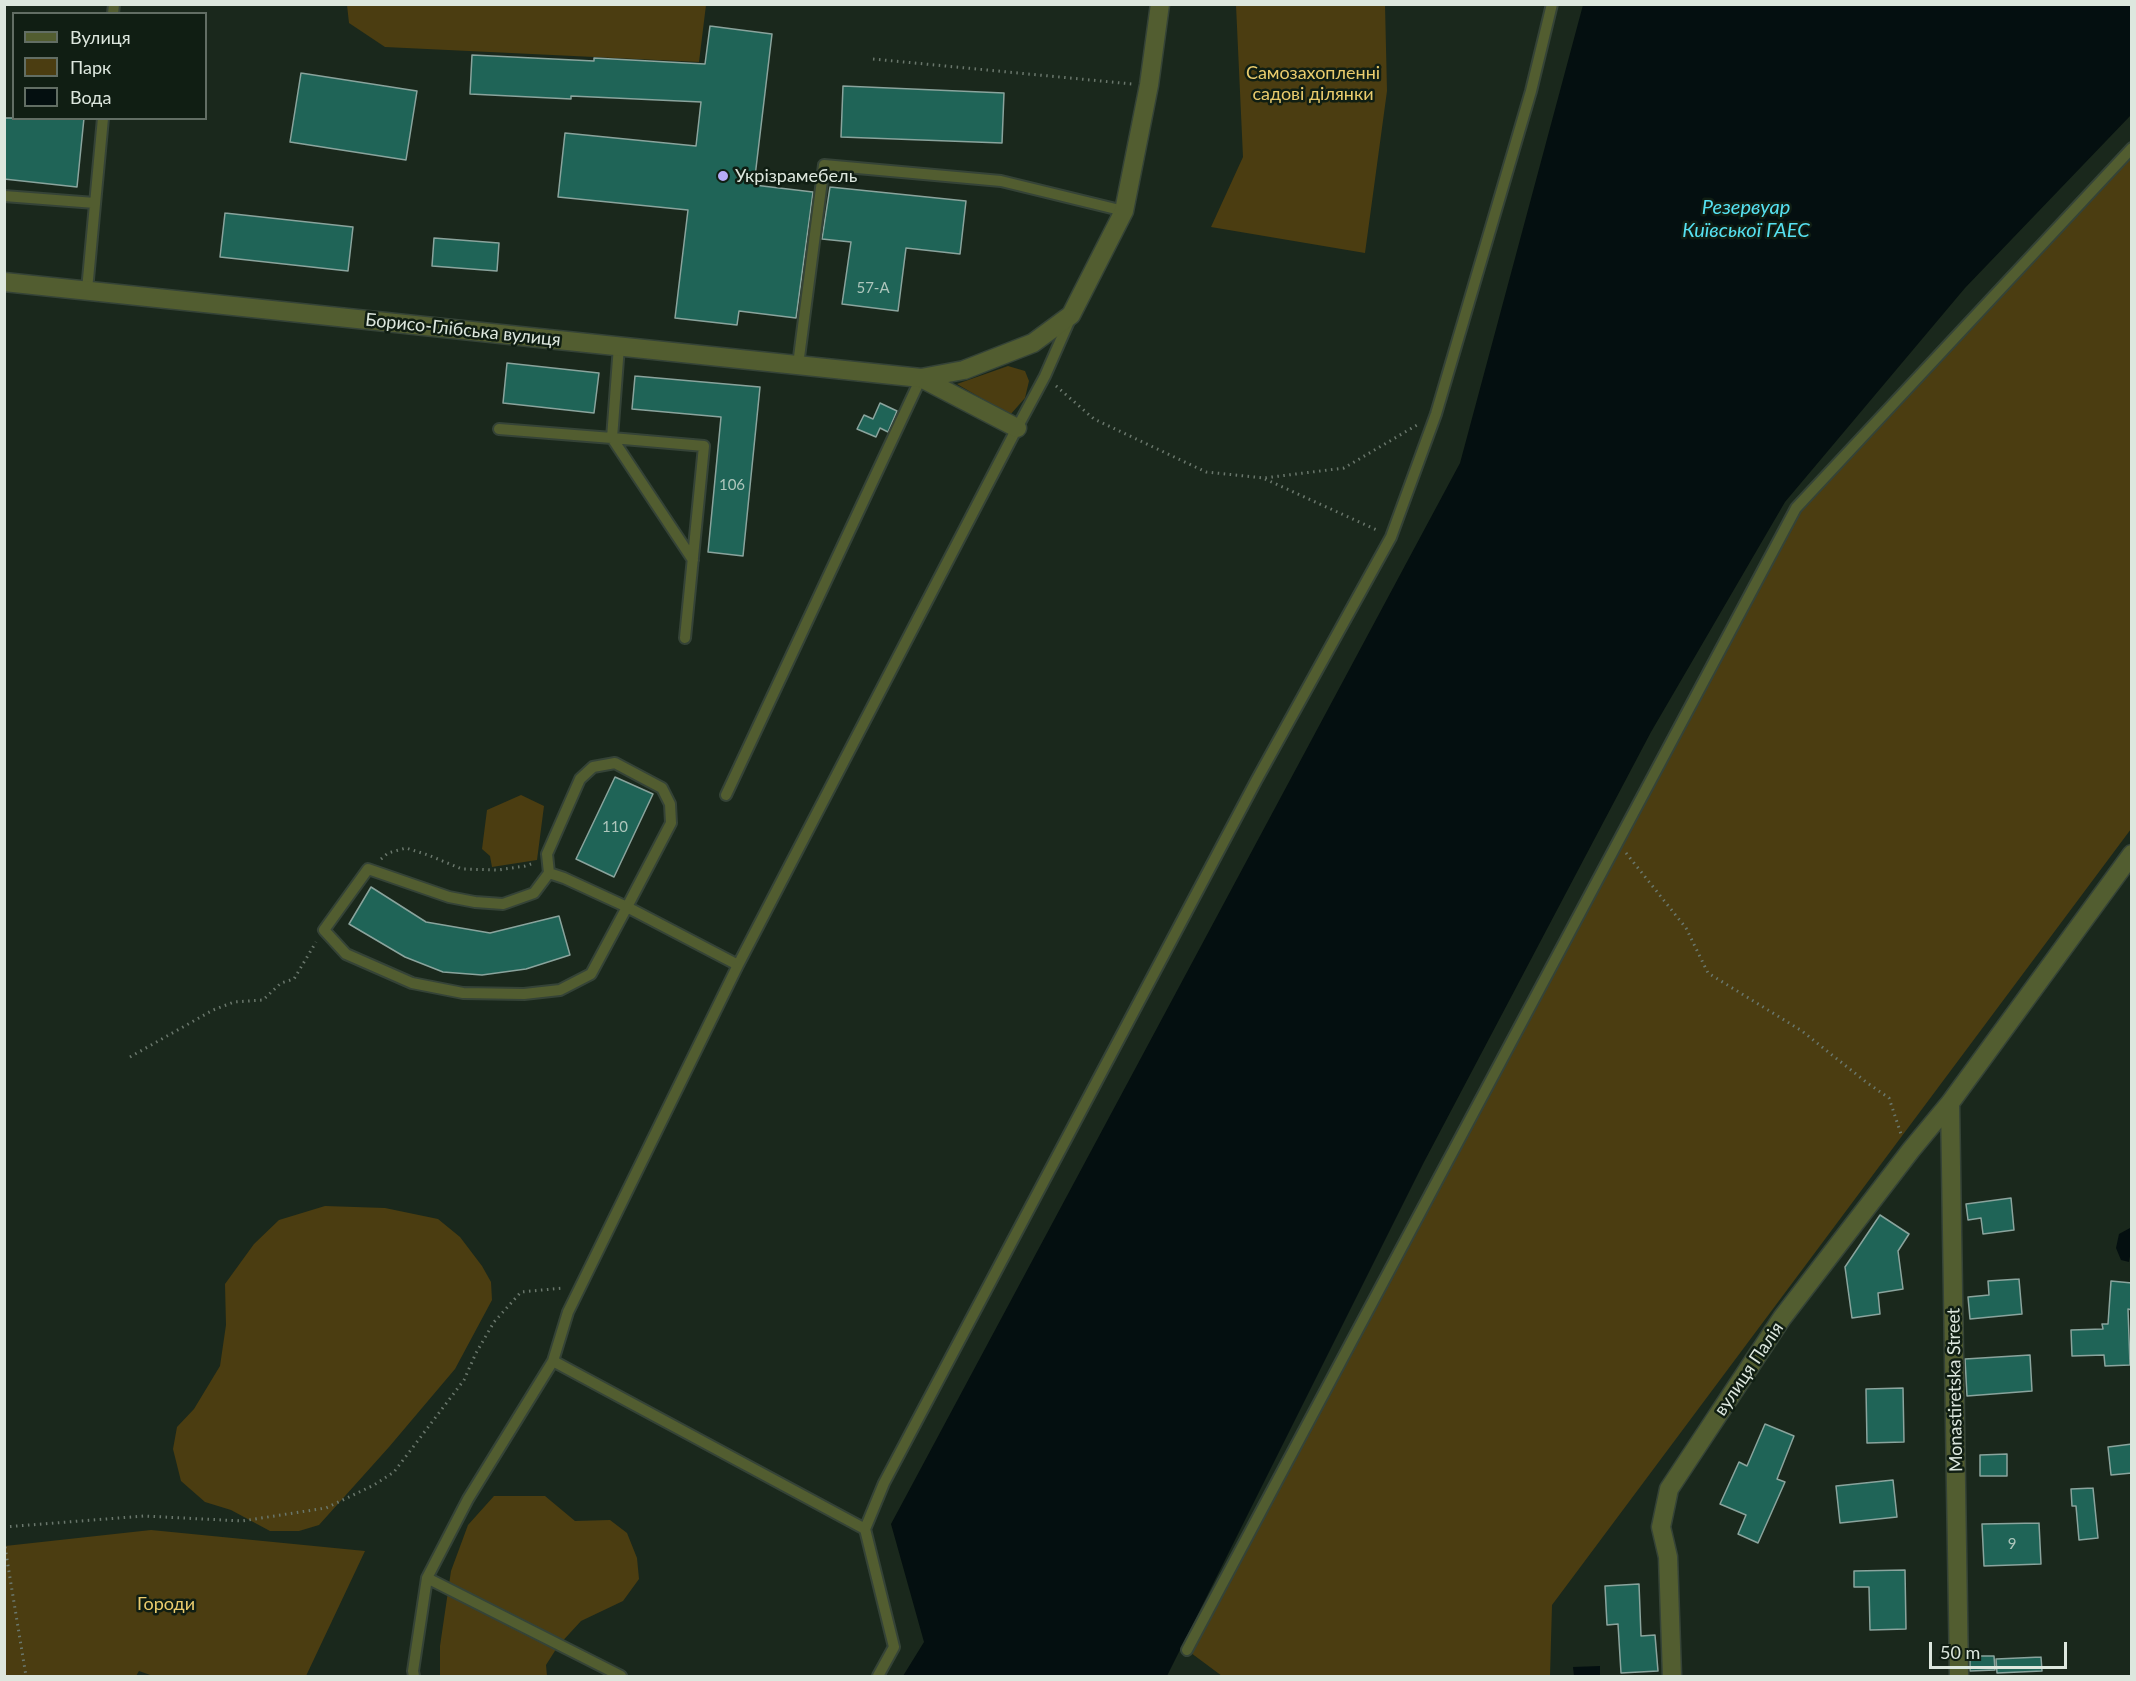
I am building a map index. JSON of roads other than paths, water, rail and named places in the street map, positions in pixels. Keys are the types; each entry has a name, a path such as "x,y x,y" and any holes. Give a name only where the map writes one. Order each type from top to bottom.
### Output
{"street":[{"name":"Борисо-Глібська вулиця","path":"4,282 921,378 973,367 1033,343 1071,315 1124,211 1149,85 1160,4"},
{"name":"Борисо-Глібська вулиця","path":"921,378 1017,428"},
{"name":"вулиця Палія","path":"1672,1677 1668,1557 1661,1527 1669,1489 1782,1318 1950,1103 2132,854"},
{"name":"Monastiretska Street","path":"1950,1103 1959,1677"}],"lane":[{"path":"878,1677 894,1647 865,1529 884,1483 1256,781 1391,537 1436,414 1531,91 1552,4"},
{"path":"87,290 103,120"},
{"path":"1187,1650 1796,508 2132,148"},
{"path":"798,365 824,165 1001,181 1124,211"},
{"path":"4,196 95,203"},
{"path":"414,1677 427,1578 468,1499 553,1361 568,1312 580,1286 738,965 1046,376 1071,315"},
{"path":"619,346 612,438 693,560"},
{"path":"726,795 921,378"},
{"path":"499,429 704,446 685,638"},
{"path":"615,763 662,788 670,804 671,823 591,974 560,990 524,994 463,993 412,982 346,954 324,930 368,869 449,897 503,904 534,893 549,873 547,854 580,779 593,767 615,763"},
{"path":"549,873 627,907 738,965"},
{"path":"553,1361 865,1529"},
{"path":"427,1578 621,1677"}],"water":[{"name":"Резервуар Київської ГАЕС","path":"1583,5 2131,5 2131,115 1965,288 1785,502 1651,732 1424,1162 1167,1676 903,1676 924,1642 891,1524 1460,463"},
{"path":"2130,1228 2132,1245 2129,1262 2121,1260 2116,1248 2119,1234"},
{"path":"1600,1666 1600,1675 1574,1676 1573,1667"}],"place":[{"name":"Укрізрамебель","path":"723,176"}],"park label":[{"name":"Самозахопленні садові ділянки","path":"1313,83"},
{"name":"Городи","path":"166,1604"}]}
